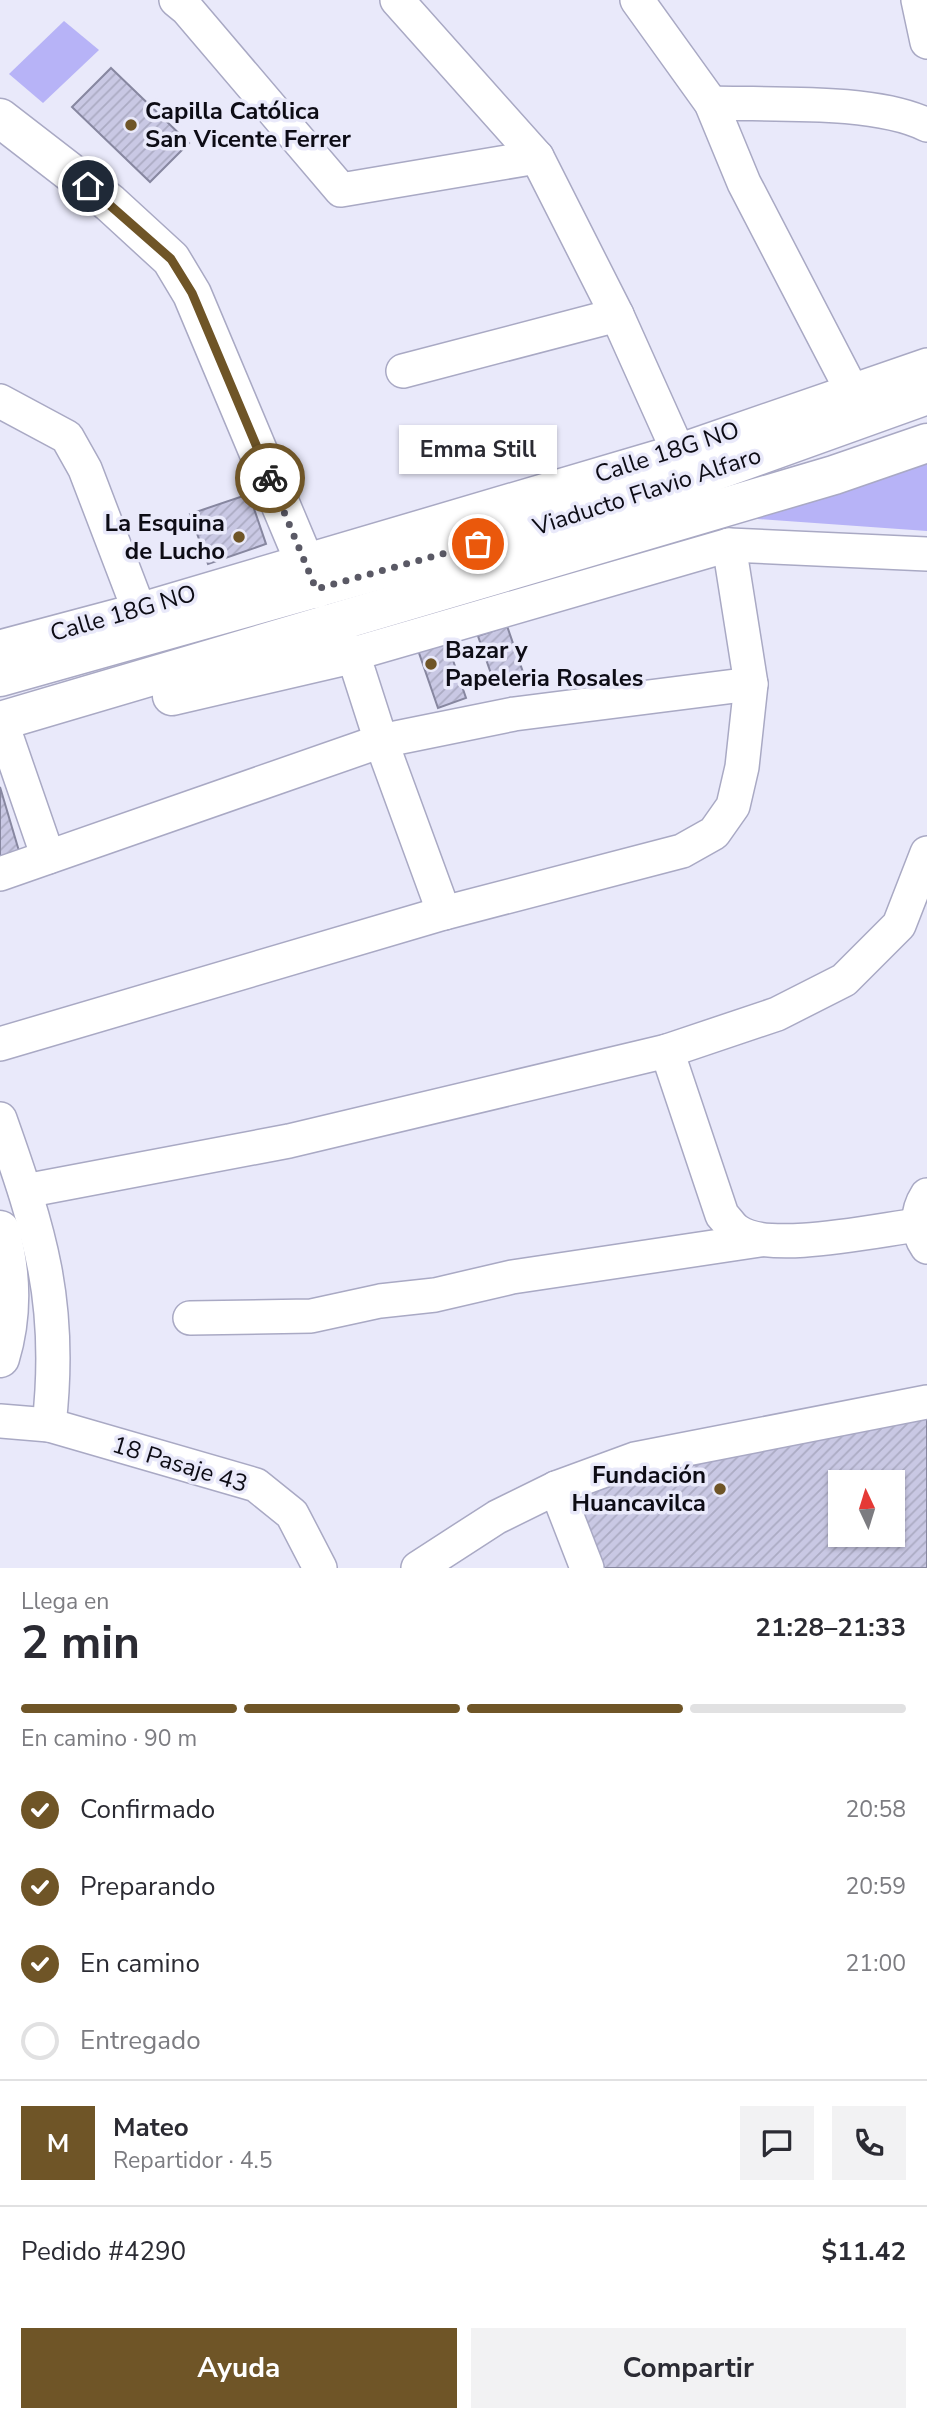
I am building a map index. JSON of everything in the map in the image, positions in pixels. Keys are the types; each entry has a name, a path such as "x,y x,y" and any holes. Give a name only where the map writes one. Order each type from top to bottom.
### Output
{"main road":[{"path":"0,118 110,203 171,259 192,293 311,575"},
{"name":"Viaducto Flavio Alfaro","path":"0,677 311,575 654,493 927,395"},
{"name":"Viaducto Flavio Alfaro","path":"6,720 834,475 927,443"},
{"path":"6,720 49,724 353,654"},
{"path":"0,1230 7,1259 10,1302 7,1336 0,1358"}],"street":[{"path":"397,0 537,157 617,314 678,451"},
{"path":"637,0 710,103 744,183 851,389"},
{"path":"918,0 927,42"},
{"path":"187,3 341,190 537,157"},
{"path":"710,103 870,109 908,116 927,125"},
{"path":"403,371 617,314"},
{"name":"Calle 18G NO","path":"6,640 311,575 927,365"},
{"path":"0,401 67,437 85,469 139,610"},
{"path":"0,1044 444,913 682,851 714,833 733,806 743,767 751,684 729,545"},
{"path":"444,913 381,741 353,654 729,545 927,554"},
{"path":"0,874 381,741 514,714 751,684"},
{"path":"6,720 48,857"},
{"path":"25,1191 289,1141 667,1051 777,1014 844,980 899,925 927,853"},
{"path":"667,1051 722,1215 737,1231 760,1240"},
{"path":"0,1119 44,1256 54,1324 49,1425"},
{"path":"190,1318 311,1316 380,1301 436,1295 512,1277 760,1240 786,1241 923,1218"},
{"path":"418,1568 497,1517 556,1488 635,1459 925,1405"},
{"name":"18 Pasaje 43","path":"0,1421 49,1425 256,1485 292,1514 320,1568"},
{"path":"556,1488 587,1568"}],"shaded area":[{"path":"64,21 99,50 43,103 9,74"},
{"path":"927,462 927,531 744,518"}],"building":[{"name":"Capilla Católica San Vicente Ferrer","path":"111,68 189,143 150,182 72,107"},
{"path":"249,494 266,544 208,564 190,514"},
{"path":"507,626 525,678 496,688 478,636"},
{"path":"446,640 466,698 438,708 418,650"},
{"path":"0,787 19,851 0,857"},
{"name":"Fundación Huancavilca","path":"927,1406 927,1568 604,1568 574,1495"}],"way so far":[{"path":"270,478 316,589 478,544"}],"place":[{"name":"Capilla Católica San Vicente Ferrer","path":"131,125"},
{"name":"La Esquina de Lucho","path":"239,537"},
{"name":"Emma Still","path":"478,544"},
{"name":"Bazar y Papeleria Rosales","path":"431,664"},
{"name":"Fundación Huancavilca","path":"720,1489"}],"route":[{"path":"88,186 171,259 192,293 270,478"}]}
